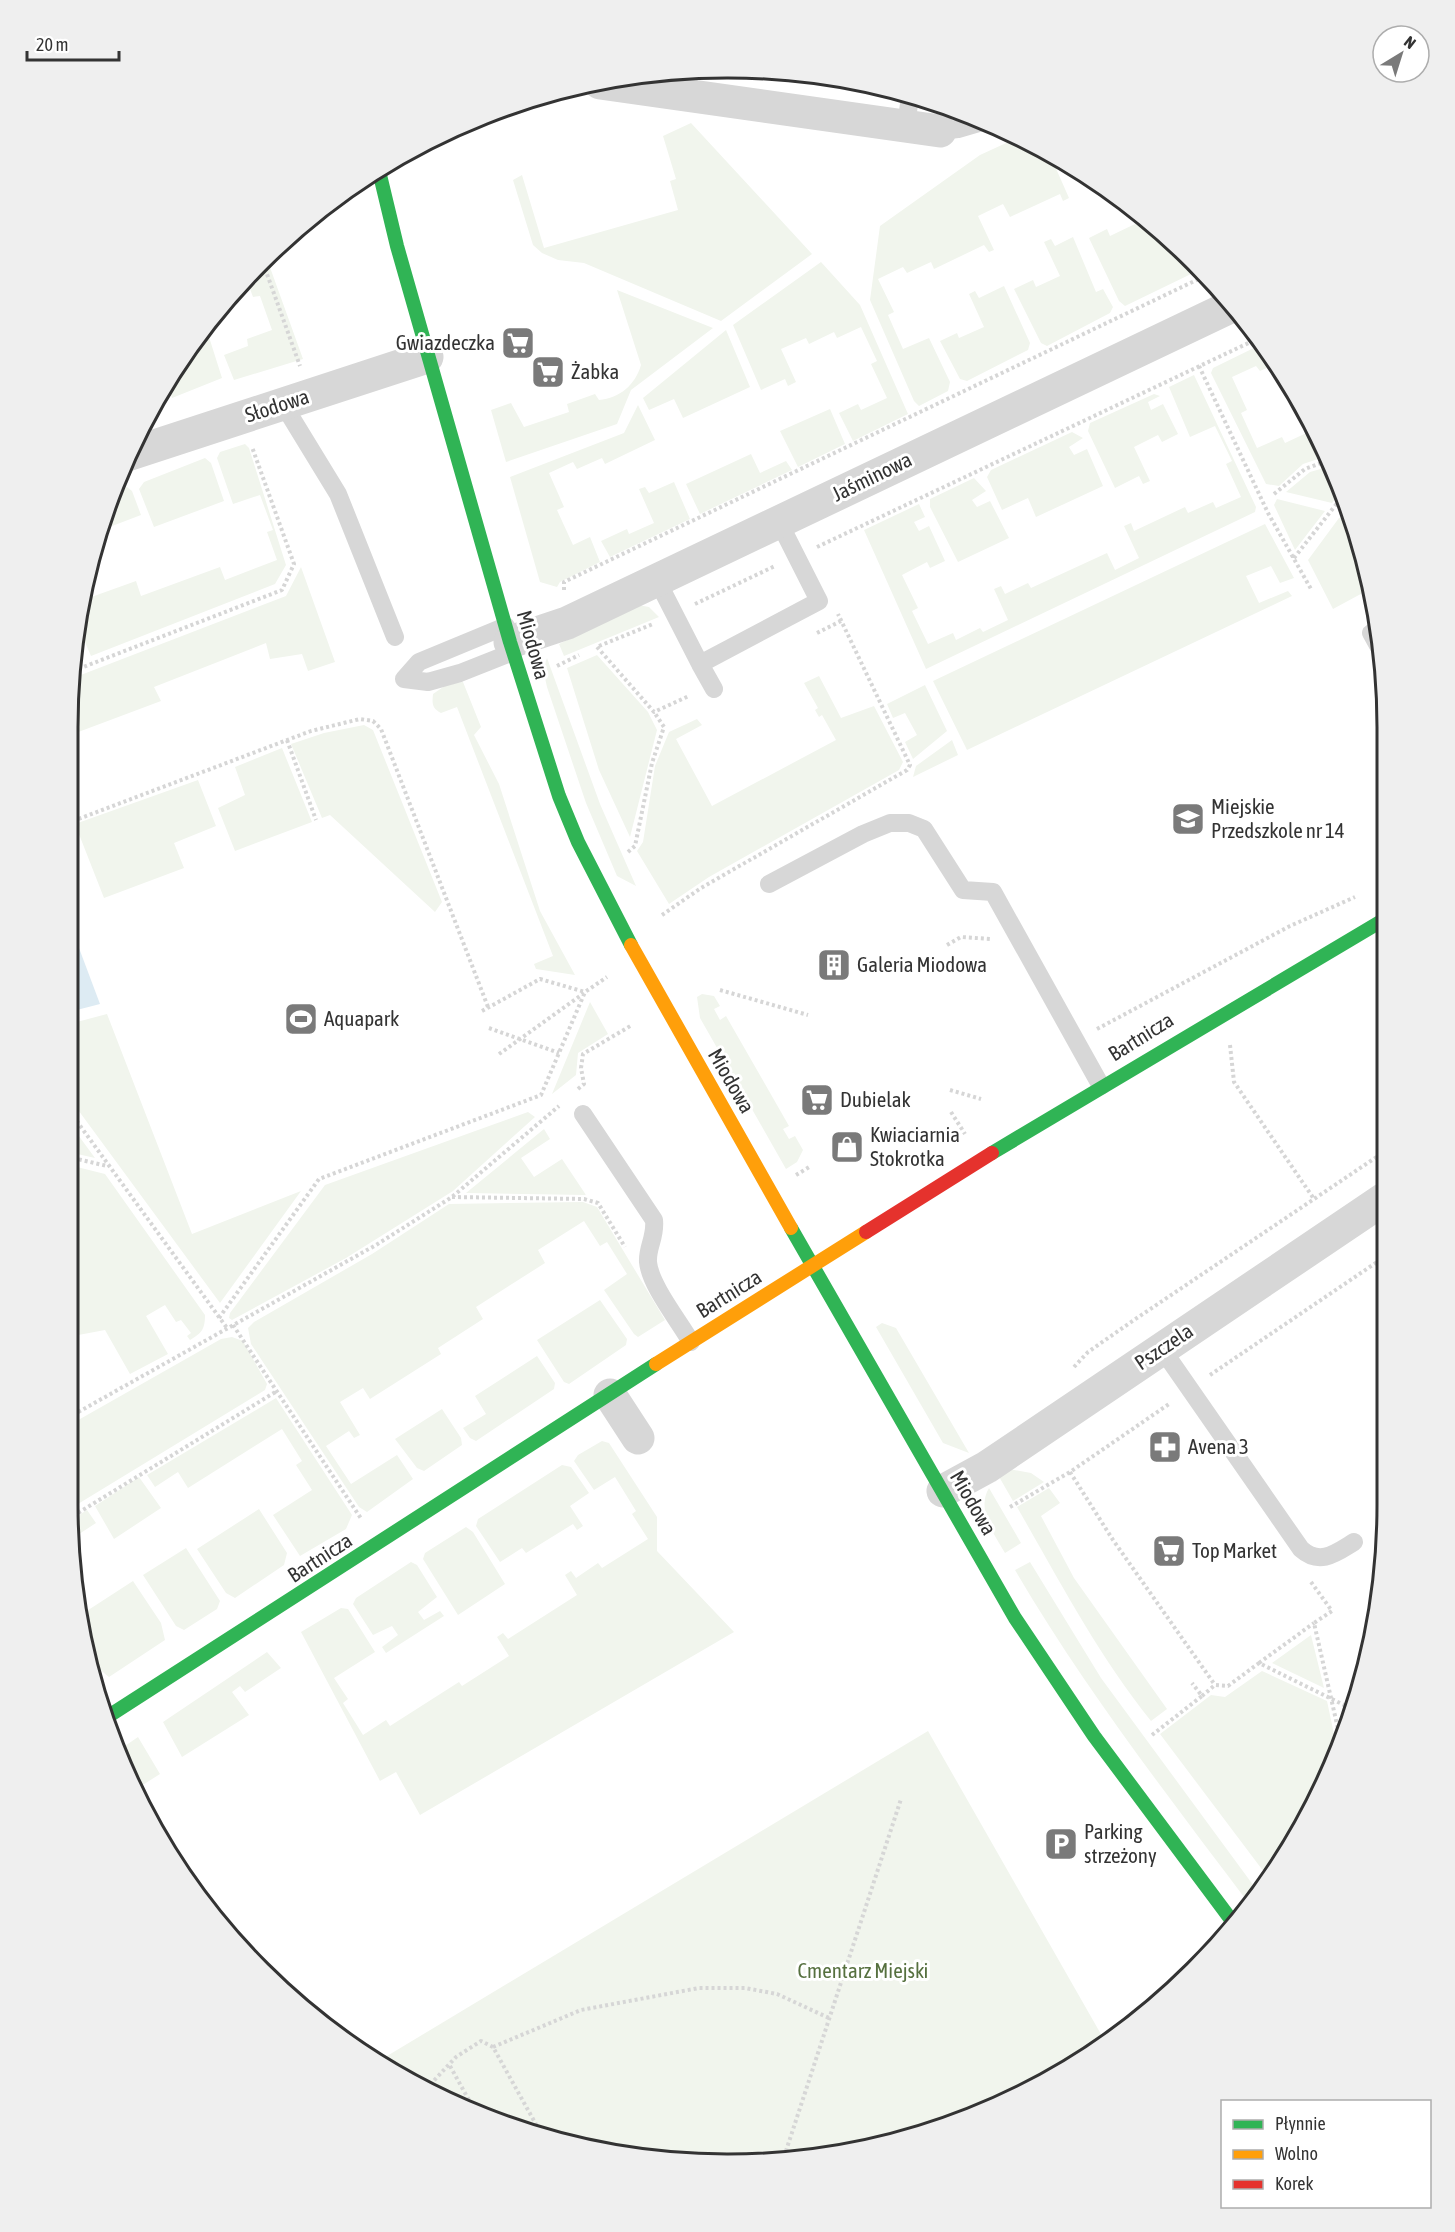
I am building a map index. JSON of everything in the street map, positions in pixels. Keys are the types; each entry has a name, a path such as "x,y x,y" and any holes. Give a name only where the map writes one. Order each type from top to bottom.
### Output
{"street":[{"path":"631,86 908,111 940,131"},
{"name":"Miodowa","path":"381,178 427,357 510,640 559,796 604,897 813,1266 1055,1681 1229,1917"},
{"name":"Jaśminowa","path":"510,640 567,623 1225,310"},
{"name":"Słodowa","path":"140,451 427,357"},
{"name":"Bartnicza","path":"112,1714 275,1613 692,1342 1101,1086 1227,1009 1377,924"},
{"name":"Pszczela","path":"943,1491 987,1467 1377,1204"},
{"path":"610,1395 638,1438"}],"lane":[{"path":"940,131 971,125"},
{"path":"284,404 338,494 395,637"},
{"path":"700,664 819,602 779,522"},
{"path":"657,580 714,689"},
{"path":"510,640 460,674 428,682 404,679 419,662 510,640"},
{"path":"770,884 883,825 909,824 924,830 963,890 993,892 1101,1086"},
{"path":"583,1114 654,1220 656,1233 648,1261 651,1276 692,1342"},
{"path":"1162,1349 1301,1550 1310,1557 1325,1558 1354,1542"}],"path":[{"path":"266,270 300,366"},
{"path":"555,594 564,591 564,582 1198,279"},
{"path":"591,649 674,614 1250,342"},
{"path":"1199,366 1268,513 1311,589"},
{"path":"81,668 282,591 294,564 252,446"},
{"path":"1274,494 1305,469 1321,463"},
{"path":"1294,558 1337,503"},
{"path":"662,915 701,888 907,770 910,765 836,611"},
{"path":"557,666 582,653"},
{"path":"628,852 634,846 652,763 664,727 654,712"},
{"path":"78,819 311,731 360,719 373,722 381,729 488,1007"},
{"path":"287,740 316,820"},
{"path":"947,945 961,937"},
{"path":"499,1054 608,977"},
{"path":"482,1011 540,979 585,992"},
{"path":"720,990 808,1015"},
{"path":"219,1318 319,1179 541,1095 585,992"},
{"path":"1227,1009 1234,1082 1314,1199"},
{"path":"570,1096 584,1084 581,1068 583,1054 632,1025"},
{"path":"489,1028 559,1053"},
{"path":"950,1090 981,1099"},
{"path":"78,1412 376,1245 452,1197 561,1104"},
{"path":"951,1112 963,1131"},
{"path":"78,1123 227,1328"},
{"path":"1072,1369 1088,1352 1377,1157"},
{"path":"78,1159 109,1167"},
{"path":"452,1197 584,1199 598,1203 628,1252"},
{"path":"234,1325 362,1520"},
{"path":"78,1513 277,1391"},
{"path":"1070,1472 1113,1540 1215,1685"},
{"path":"1152,1735 1215,1685 1228,1686 1332,1611 1311,1583 1310,1557"},
{"path":"1314,1623 1338,1727"},
{"path":"1259,1663 1345,1705"},
{"path":"1192,1683 1202,1695"},
{"path":"786,2151 901,1799"},
{"path":"494,2047 582,2010 699,1988 745,1988 777,1994 829,2018"},
{"path":"432,2083 456,2058 481,2041 494,2047 537,2125"},
{"path":"450,2066 469,2100"}],"green space":[{"path":"691,123 812,254 721,321 584,263 558,260 542,253 533,245 513,180 522,175 544,248 678,210 670,181 676,179 663,136"},
{"path":"1008,142 1015,145 1055,167 1069,198 1063,201 1060,194 1010,217 1003,204 978,216 994,250 989,252 984,245 934,269 931,262 907,273 903,267 878,279 894,312 888,315 903,349 929,338 950,382 948,391 919,406 914,401 870,300 880,226 980,155"},
{"path":"1133,221 1156,239 1191,274 1125,306 1119,301 1089,238 1107,229 1110,236 1135,224"},
{"path":"1073,237 1096,292 1103,289 1113,307 1110,313 1047,346 1041,343 1014,289 1033,280 1036,287 1060,276 1044,242 1051,239 1055,246"},
{"path":"821,262 860,305 908,414 853,441 839,413 858,404 861,410 887,398 871,364 877,361 861,327 837,338 834,332 809,344 806,338 781,349 796,382 788,386 785,379 761,390 733,325"},
{"path":"270,266 303,359 234,380 224,355 248,346 247,339 272,330 260,296 253,297 250,288"},
{"path":"1004,286 1030,343 1028,350 967,381 960,379 940,341 957,333 959,338 984,327 969,294 975,291 979,298"},
{"path":"617,290 713,328 631,390 617,424 506,462 491,410 511,403 524,427 569,412 567,404 595,394 599,400 614,396 626,389 635,379 641,365"},
{"path":"726,330 750,387 683,418 674,399 649,410 643,398"},
{"path":"208,337 222,378 172,398 171,394"},
{"path":"1254,348 1268,367 1260,371 1256,366 1232,377 1247,410 1241,413 1257,448 1282,437 1285,443 1306,433 1319,459 1303,464 1279,486 1266,484 1211,373 1213,368"},
{"path":"1194,375 1256,507 1255,512 926,669 864,530 919,504 925,517 914,522 919,531 929,526 945,561 930,568 927,562 902,575 918,608 912,611 928,644 953,633 956,640 980,628 983,632 1008,620 994,589 1001,586 1005,594 1028,583 1031,588 1107,553 1115,570 1139,558 1124,526 1131,523 1134,531 1185,507 1188,513 1213,502 1216,508 1241,497 1226,464 1232,461 1215,426 1190,437 1169,387"},
{"path":"1154,394 1160,396 1148,402 1151,410 1163,404 1178,434 1162,442 1158,435 1134,447 1150,481 1143,484 1139,476 1115,488 1088,431 1090,423"},
{"path":"638,405 655,440 605,464 602,458 577,469 573,462 549,473 564,507 557,510 573,545 590,537 600,562 560,582 557,587 540,582 510,477 624,433"},
{"path":"830,409 845,444 798,467 780,431"},
{"path":"1072,432 1083,438 1069,447 1074,455 1087,449 1103,486 1036,517 1028,498 1002,510 987,477 991,470"},
{"path":"245,444 249,448 286,565 275,584 91,656 84,641 91,597 136,581 141,596 220,567 225,580 277,560 267,532 273,530 260,495 233,504 217,458 220,452"},
{"path":"751,454 760,473 786,461 792,470 700,514 686,484"},
{"path":"205,458 211,463 224,501 154,527 139,489 144,482"},
{"path":"1323,468 1335,499 1332,503 1286,492 1310,472"},
{"path":"974,478 986,491 972,500 977,507 990,501 1009,538 958,562 930,507 930,499"},
{"path":"674,482 690,519 610,557 601,541 627,529 629,534 654,523 639,489 645,487 649,493"},
{"path":"127,487 132,491 141,515 110,527 112,519 123,488"},
{"path":"1277,499 1325,511 1295,550 1274,505"},
{"path":"1339,518 1343,518 1363,593 1333,609 1308,560"},
{"path":"1265,524 1294,578 1280,583 1271,566 1246,576 1259,603 1288,591 1292,596 967,750 933,681"},
{"path":"301,567 335,662 308,671 302,654 270,659 266,643 154,687 161,701 78,732 80,675 286,596"},
{"path":"638,605 649,607 659,617 564,656 559,644"},
{"path":"597,655 648,712 657,730 630,837 599,770 567,668"},
{"path":"547,658 600,804 636,886 617,876 586,803 547,687 543,669"},
{"path":"819,676 841,718 874,706 903,762 899,770 709,877 669,904 637,851 643,842 655,766 669,732 697,719 702,725 676,739 712,806 836,740 822,715 819,717 815,710 818,708 804,683"},
{"path":"463,682 481,727 474,735 499,784 540,911 575,975 536,969 534,964 553,956 457,707 441,713 433,705 433,694 449,683"},
{"path":"925,685 947,731 913,759 905,742 917,735 905,713 893,718 887,704"},
{"path":"364,725 373,730 442,902 435,912 330,815 322,818 291,744 324,733"},
{"path":"952,740 958,755 913,777 916,766"},
{"path":"282,748 312,822 235,851 218,808 245,795 235,767"},
{"path":"198,780 216,826 174,843 184,868 104,898 78,832 78,823"},
{"path":"702,994 714,996 720,1006 714,1009 720,1020 726,1016 789,1126 783,1129 789,1139 795,1136 803,1150 797,1162 786,1169 700,1018 697,997"},
{"path":"590,1002 608,1034 578,1053 576,1075 552,1094"},
{"path":"107,1014 192,1234 301,1191 220,1303 78,1110 78,1022"},
{"path":"528,1112 535,1117 453,1191 346,1258 232,1320 229,1318 230,1313 325,1185"},
{"path":"544,1129 550,1139 521,1158 534,1177 562,1159 586,1195 466,1193"},
{"path":"78,1135 95,1158 78,1154"},
{"path":"78,1167 105,1174 205,1315 202,1330 190,1340 187,1336 191,1333 181,1320 176,1322 165,1305 146,1316 168,1354 130,1374 105,1330 78,1335"},
{"path":"583,1202 597,1207 665,1320 638,1337 634,1334 604,1290 627,1274 607,1242 600,1246 584,1221 538,1250 545,1263 476,1307 483,1319 438,1348 441,1354 370,1399 363,1388 340,1402 360,1435 354,1438 349,1431 326,1446 351,1484 397,1455 413,1479 367,1512 359,1507 251,1344 248,1328 254,1322 372,1254 449,1204"},
{"path":"600,1300 627,1339 626,1345 569,1384 564,1382 537,1340"},
{"path":"882,1323 896,1328 969,1453 943,1443 876,1327"},
{"path":"232,1337 243,1341 267,1384 265,1390 78,1504 78,1420 221,1339"},
{"path":"537,1356 555,1383 554,1389 476,1441 470,1438 463,1428 486,1414 475,1396"},
{"path":"276,1398 352,1515 346,1529 300,1556 273,1515 312,1490 296,1465 302,1461 282,1429 188,1488 178,1472 155,1487 147,1475"},
{"path":"442,1409 461,1438 462,1445 424,1471 417,1468 395,1439"},
{"path":"602,1441 609,1443 657,1517 657,1551 734,1632 420,1815 396,1772 380,1781 301,1632 341,1608 348,1609 375,1652 334,1678 348,1699 343,1703 363,1735 386,1720 390,1726 459,1682 462,1686 509,1656 497,1637 503,1633 508,1639 577,1595 565,1575 571,1571 576,1578 598,1563 602,1568 648,1539 632,1514 636,1511 615,1477 594,1490 574,1461 578,1455"},
{"path":"562,1465 571,1467 589,1493 570,1506 583,1526 577,1530 573,1524 526,1553 522,1548 500,1562 476,1526 478,1519"},
{"path":"1009,1469 1031,1473 1044,1482 1013,1501 998,1475"},
{"path":"139,1477 161,1508 114,1539 95,1506"},
{"path":"989,1488 1021,1543 1005,1553 985,1513 984,1505"},
{"path":"1049,1488 1060,1503 1041,1516 1074,1578 1167,1709 1151,1721 1096,1644 1017,1507"},
{"path":"259,1509 287,1553 284,1565 235,1598 226,1593 197,1549"},
{"path":"87,1510 96,1523 79,1534 78,1516"},
{"path":"466,1527 473,1532 505,1584 458,1615 423,1559 425,1553"},
{"path":"186,1548 220,1601 217,1609 184,1630 176,1626 143,1575"},
{"path":"411,1562 417,1565 437,1597 418,1612 424,1620 440,1611 444,1616 386,1653 382,1647 398,1635 392,1626 373,1635 353,1604 356,1598"},
{"path":"1030,1562 1101,1678 1253,1885 1245,1898 1098,1699 1015,1570"},
{"path":"133,1581 161,1623 165,1640 109,1677 99,1668 87,1611"},
{"path":"1311,1635 1324,1688 1272,1663"},
{"path":"267,1652 281,1668 245,1692 240,1686 232,1692 249,1715 182,1757 163,1722"},
{"path":"1262,1671 1327,1701 1334,1736 1310,1792 1263,1871 1160,1734 1211,1695 1225,1697"},
{"name":"Cmentarz Miejski","path":"928,1731 1102,2035 1015,2087 936,2120 854,2142 770,2153 685,2153 601,2142 559,2132 479,2105 440,2087 386,2057"},
{"path":"138,1737 160,1774 142,1785 124,1746"}],"shaded area":[{"path":"78,945 100,1004 78,1010"}],"traffic: fast":[{"path":"381,179 397,246 510,642 559,796 578,842 631,945"},
{"path":"992,1153 1377,924"},
{"path":"791,1228 1015,1618 1094,1736 1229,1917"},
{"path":"112,1714 656,1364"}],"traffic: slow":[{"path":"631,945 791,1228"},
{"path":"656,1364 866,1232"}],"traffic: jam":[{"path":"866,1232 992,1153"}],"place":[{"name":"Gwiazdeczka","path":"518,343"},
{"name":"Żabka","path":"548,372"},
{"name":"Miejskie Przedszkole nr 14","path":"1188,819"},
{"name":"Galeria Miodowa","path":"834,965"},
{"name":"Aquapark","path":"301,1019"},
{"name":"Dubielak","path":"817,1100"},
{"name":"Kwiaciarnia Stokrotka","path":"847,1147"},
{"name":"Avena 3","path":"1165,1447"},
{"name":"Top Market","path":"1169,1551"},
{"name":"Parking strzeżony","path":"1061,1844"}]}
